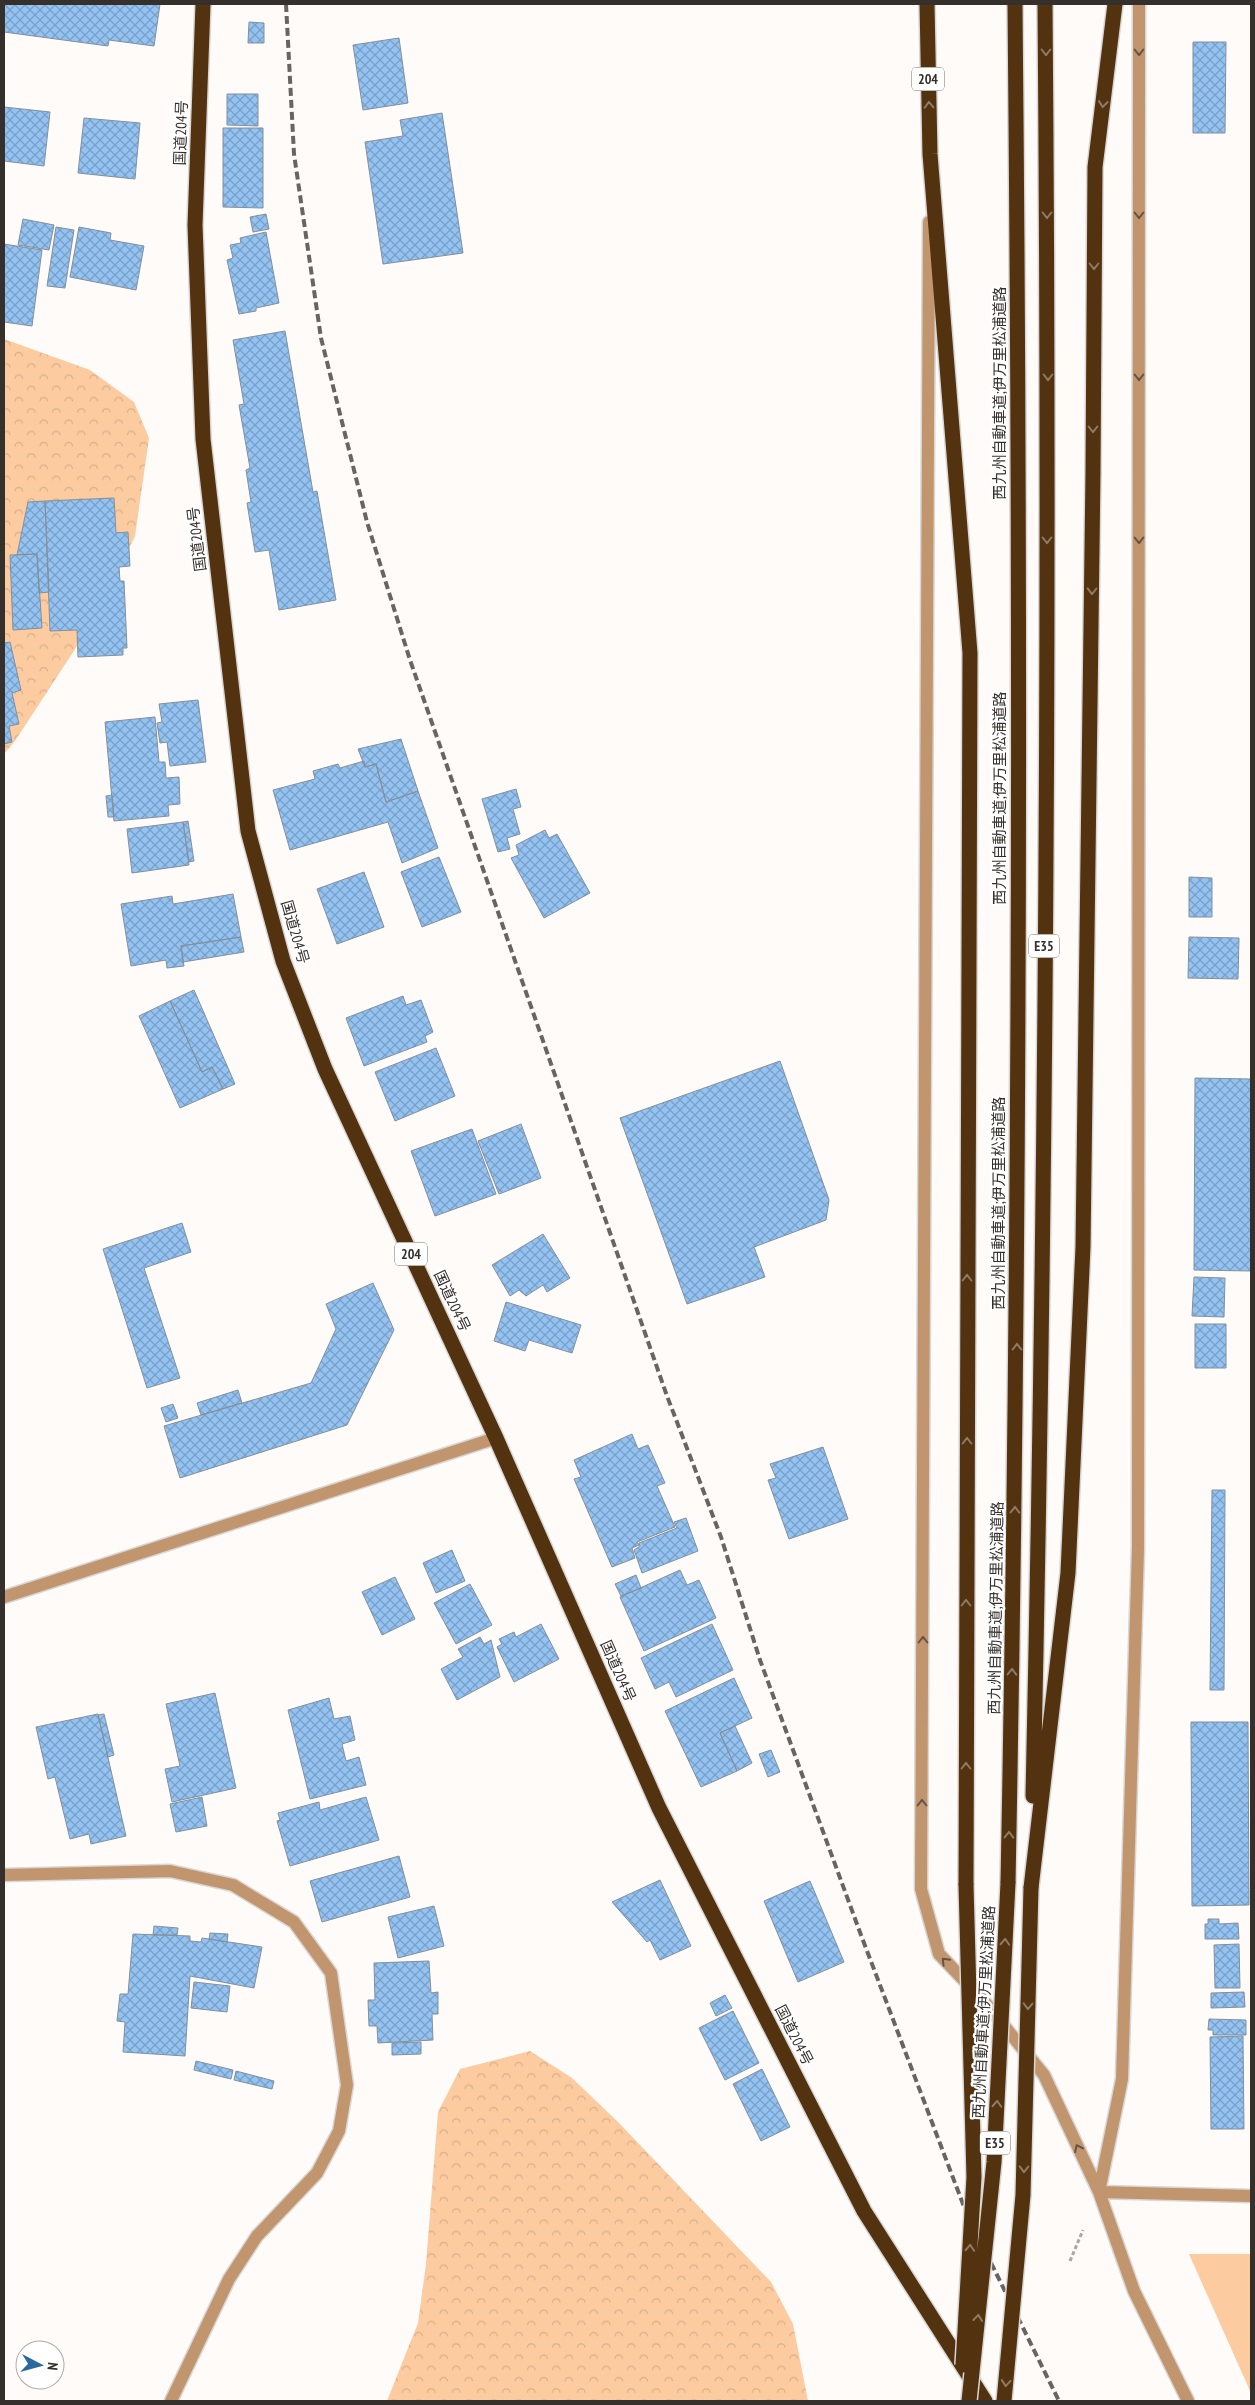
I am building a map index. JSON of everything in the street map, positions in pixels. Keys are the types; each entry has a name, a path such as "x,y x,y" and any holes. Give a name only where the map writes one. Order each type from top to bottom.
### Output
{"highway":[{"name":"国道204号","path":"203,4 195,225 203,439 248,831 284,961 325,1069 496,1438 659,1808 864,2211 985,2401"},
{"name":"204","path":"927,4 930,154"},
{"name":"西九州自動車道;伊万里松浦道路","path":"969,2401 994,2162 1008,1883 1016,1417 1018,343 1015,4"},
{"name":"E35","path":"1004,2401 1023,2195 1032,1888 1041,1434 1048,341 1045,4"},
{"path":"1032,1888 1068,1573 1083,1247 1095,167 1115,4"},
{"path":"930,154 970,653 966,1885 974,2177 961,2401"}],"street":[{"path":"1099,2192 1122,2079 1138,1548 1139,4"},
{"path":"930,154 921,1889 939,1954 982,2000 1044,2075 1099,2192 1134,2291 1188,2401"},
{"path":"4,1597 496,1438"},
{"path":"4,1875 170,1871 233,1885 294,1922 331,1973 347,2085 338,2131 317,2173 257,2236 229,2280 170,2401"},
{"path":"1099,2192 1251,2196"}],"green space":[{"path":"4,339 90,370 134,402 149,438 135,536 94,620 15,741 4,754"},
{"path":"530,2051 572,2078 618,2122 771,2282 793,2324 808,2401 387,2401 418,2323 426,2264 438,2112 460,2069"},
{"path":"1189,2254 1251,2254 1251,2393"}],"building":[{"path":"4,4 160,4 154,46 109,40 108,46 4,32"},
{"path":"249,22 264,23 264,43 248,43"},
{"path":"399,38 408,103 363,110 353,45"},
{"path":"1193,42 1226,42 1225,133 1193,133"},
{"path":"227,94 258,94 258,126 227,125"},
{"path":"4,107 50,112 44,166 4,161"},
{"path":"442,113 463,253 383,264 365,142 403,136 400,120"},
{"path":"84,118 140,123 135,179 78,173"},
{"path":"223,128 263,128 263,208 223,207"},
{"path":"266,214 269,229 253,232 250,217"},
{"path":"23,219 54,225 49,250 18,245"},
{"path":"56,227 74,230 65,288 47,286"},
{"path":"79,227 111,233 110,240 144,246 136,290 70,277"},
{"path":"266,232 279,303 256,308 256,311 239,314 227,260 233,258 230,245 241,243 240,238"},
{"path":"4,244 42,250 32,326 4,322"},
{"path":"285,331 313,492 317,491 336,600 279,610 269,550 255,552 247,503 251,502 246,470 250,468 239,405 244,404 233,340"},
{"path":"114,498 116,533 128,532 130,566 119,567 120,581 124,581 127,648 123,648 123,655 78,657 77,630 50,631 45,501"},
{"path":"45,501 49,592 39,593 37,554 17,555 28,502"},
{"path":"37,554 42,628 13,630 10,555"},
{"path":"10,642 21,690 12,693 19,724 9,726 12,742 4,744 4,643"},
{"path":"198,700 206,762 170,766 167,742 160,743 157,723 162,722 159,704"},
{"path":"155,717 159,762 165,762 166,778 179,777 180,804 168,805 169,816 114,821 105,722"},
{"path":"401,739 418,791 386,802 376,764 365,767 358,749"},
{"path":"364,761 365,767 376,764 386,802 418,791 438,848 402,863 388,822 290,850 273,790 315,779 313,771 338,764 340,768"},
{"path":"516,789 521,807 513,809 520,834 507,838 510,849 498,852 482,799"},
{"path":"112,795 114,817 108,817 106,796"},
{"path":"188,821 194,861 189,862 183,822"},
{"path":"183,822 189,865 132,873 127,829"},
{"path":"545,830 549,838 557,834 590,893 544,918 511,858 519,855 516,845"},
{"path":"439,857 461,912 422,927 401,872"},
{"path":"364,872 384,927 337,944 317,889"},
{"path":"1189,877 1212,878 1212,917 1189,917"},
{"path":"233,894 241,937 181,946 184,966 167,968 166,960 131,966 121,904 172,896 173,904"},
{"path":"241,937 244,952 183,962 181,946"},
{"path":"1189,937 1239,938 1238,979 1188,978"},
{"path":"194,990 235,1084 223,1089 212,1067 202,1072 170,1001"},
{"path":"403,996 406,1005 421,1000 433,1032 425,1036 427,1042 364,1066 346,1018"},
{"path":"170,1001 202,1072 212,1067 223,1089 180,1108 139,1016"},
{"path":"436,1048 455,1096 395,1121 375,1072"},
{"path":"780,1061 829,1200 826,1220 754,1247 765,1277 687,1304 620,1118"},
{"path":"1195,1078 1251,1079 1251,1271 1194,1270"},
{"path":"521,1124 541,1178 499,1194 478,1141"},
{"path":"472,1129 496,1194 435,1216 411,1151"},
{"path":"182,1223 191,1252 144,1268 180,1378 147,1388 103,1249"},
{"path":"543,1234 570,1278 547,1292 543,1285 526,1296 519,1290 510,1296 492,1265"},
{"path":"1194,1277 1225,1278 1224,1317 1192,1316"},
{"path":"373,1283 394,1330 347,1425 180,1478 164,1426 311,1383 336,1329 326,1304"},
{"path":"506,1302 581,1325 572,1353 529,1340 525,1351 494,1341"},
{"path":"1195,1324 1226,1324 1226,1368 1195,1368"},
{"path":"238,1390 242,1403 201,1415 197,1403"},
{"path":"173,1404 178,1418 166,1422 161,1408"},
{"path":"632,1434 638,1449 648,1445 665,1483 657,1486 675,1527 637,1542 639,1545 632,1548 635,1558 612,1567 574,1479 581,1477 574,1460"},
{"path":"823,1447 848,1519 789,1539 768,1480 776,1478 770,1464"},
{"path":"1212,1490 1225,1490 1224,1690 1210,1690"},
{"path":"686,1518 698,1551 642,1573 634,1550 640,1546 639,1543 677,1528 674,1522"},
{"path":"452,1550 465,1581 436,1593 423,1563"},
{"path":"680,1570 687,1585 699,1580 716,1618 644,1651 620,1597"},
{"path":"636,1575 641,1588 621,1596 615,1584"},
{"path":"395,1577 415,1619 382,1635 362,1592"},
{"path":"470,1584 492,1625 456,1644 434,1603"},
{"path":"541,1624 559,1659 514,1682 497,1647 502,1644 499,1639 514,1632 516,1637"},
{"path":"712,1624 733,1670 676,1697 669,1682 655,1689 641,1658"},
{"path":"480,1637 484,1644 491,1640 500,1677 457,1700 441,1669 463,1657 458,1649"},
{"path":"734,1678 752,1718 720,1733 737,1771 701,1787 665,1711"},
{"path":"215,1693 236,1788 172,1802 165,1769 180,1766 166,1704"},
{"path":"329,1698 334,1719 350,1716 355,1740 342,1744 346,1761 359,1757 366,1785 310,1799 288,1710"},
{"path":"98,1714 126,1836 91,1844 89,1834 70,1839 55,1777 48,1779 36,1727"},
{"path":"104,1714 114,1755 108,1757 98,1715"},
{"path":"1191,1722 1248,1722 1249,1905 1192,1906"},
{"path":"735,1726 752,1763 737,1771 720,1733"},
{"path":"771,1750 780,1772 768,1777 759,1754"},
{"path":"202,1797 207,1826 176,1832 170,1804"},
{"path":"366,1797 379,1840 290,1866 277,1821 280,1820 278,1813 319,1802 320,1810"},
{"path":"399,1856 410,1897 322,1922 310,1881"},
{"path":"660,1880 691,1946 660,1960 650,1940 647,1942 612,1902"},
{"path":"810,1881 844,1962 798,1982 764,1901"},
{"path":"434,1906 444,1946 398,1958 388,1917"},
{"path":"1208,1919 1219,1919 1219,1924 1238,1923 1239,1939 1205,1939 1205,1924 1208,1924"},
{"path":"154,1926 178,1928 177,1935 153,1935"},
{"path":"210,1933 228,1934 227,1942 209,1939"},
{"path":"133,1934 190,1936 190,1941 201,1942 202,1938 262,1947 254,1988 190,1976 185,2056 123,2052 125,2022 117,2021 120,1994 128,1994"},
{"path":"1239,1944 1240,1988 1215,1988 1214,1945"},
{"path":"429,1961 431,1993 438,1992 438,2014 432,2014 433,2040 378,2043 377,2026 369,2026 368,2000 375,2000 374,1963"},
{"path":"194,1982 230,1986 227,2012 191,2008"},
{"path":"1244,1992 1245,2007 1211,2008 1211,1993"},
{"path":"725,1995 732,2008 716,2016 710,2003"},
{"path":"733,2011 759,2063 725,2080 699,2028"},
{"path":"1209,2019 1246,2020 1246,2035 1213,2035 1213,2030 1208,2030"},
{"path":"1243,2036 1244,2129 1211,2129 1210,2037"},
{"path":"421,2042 421,2054 392,2055 392,2043"},
{"path":"196,2061 233,2070 231,2079 194,2070"},
{"path":"762,2069 790,2127 761,2141 733,2084"},
{"path":"236,2071 274,2081 272,2089 234,2080"}],"railway":[{"path":"286,4 294,154 321,338 367,522 410,660 667,1396 721,1537 760,1660 861,1935 966,2212 1059,2401"}]}
